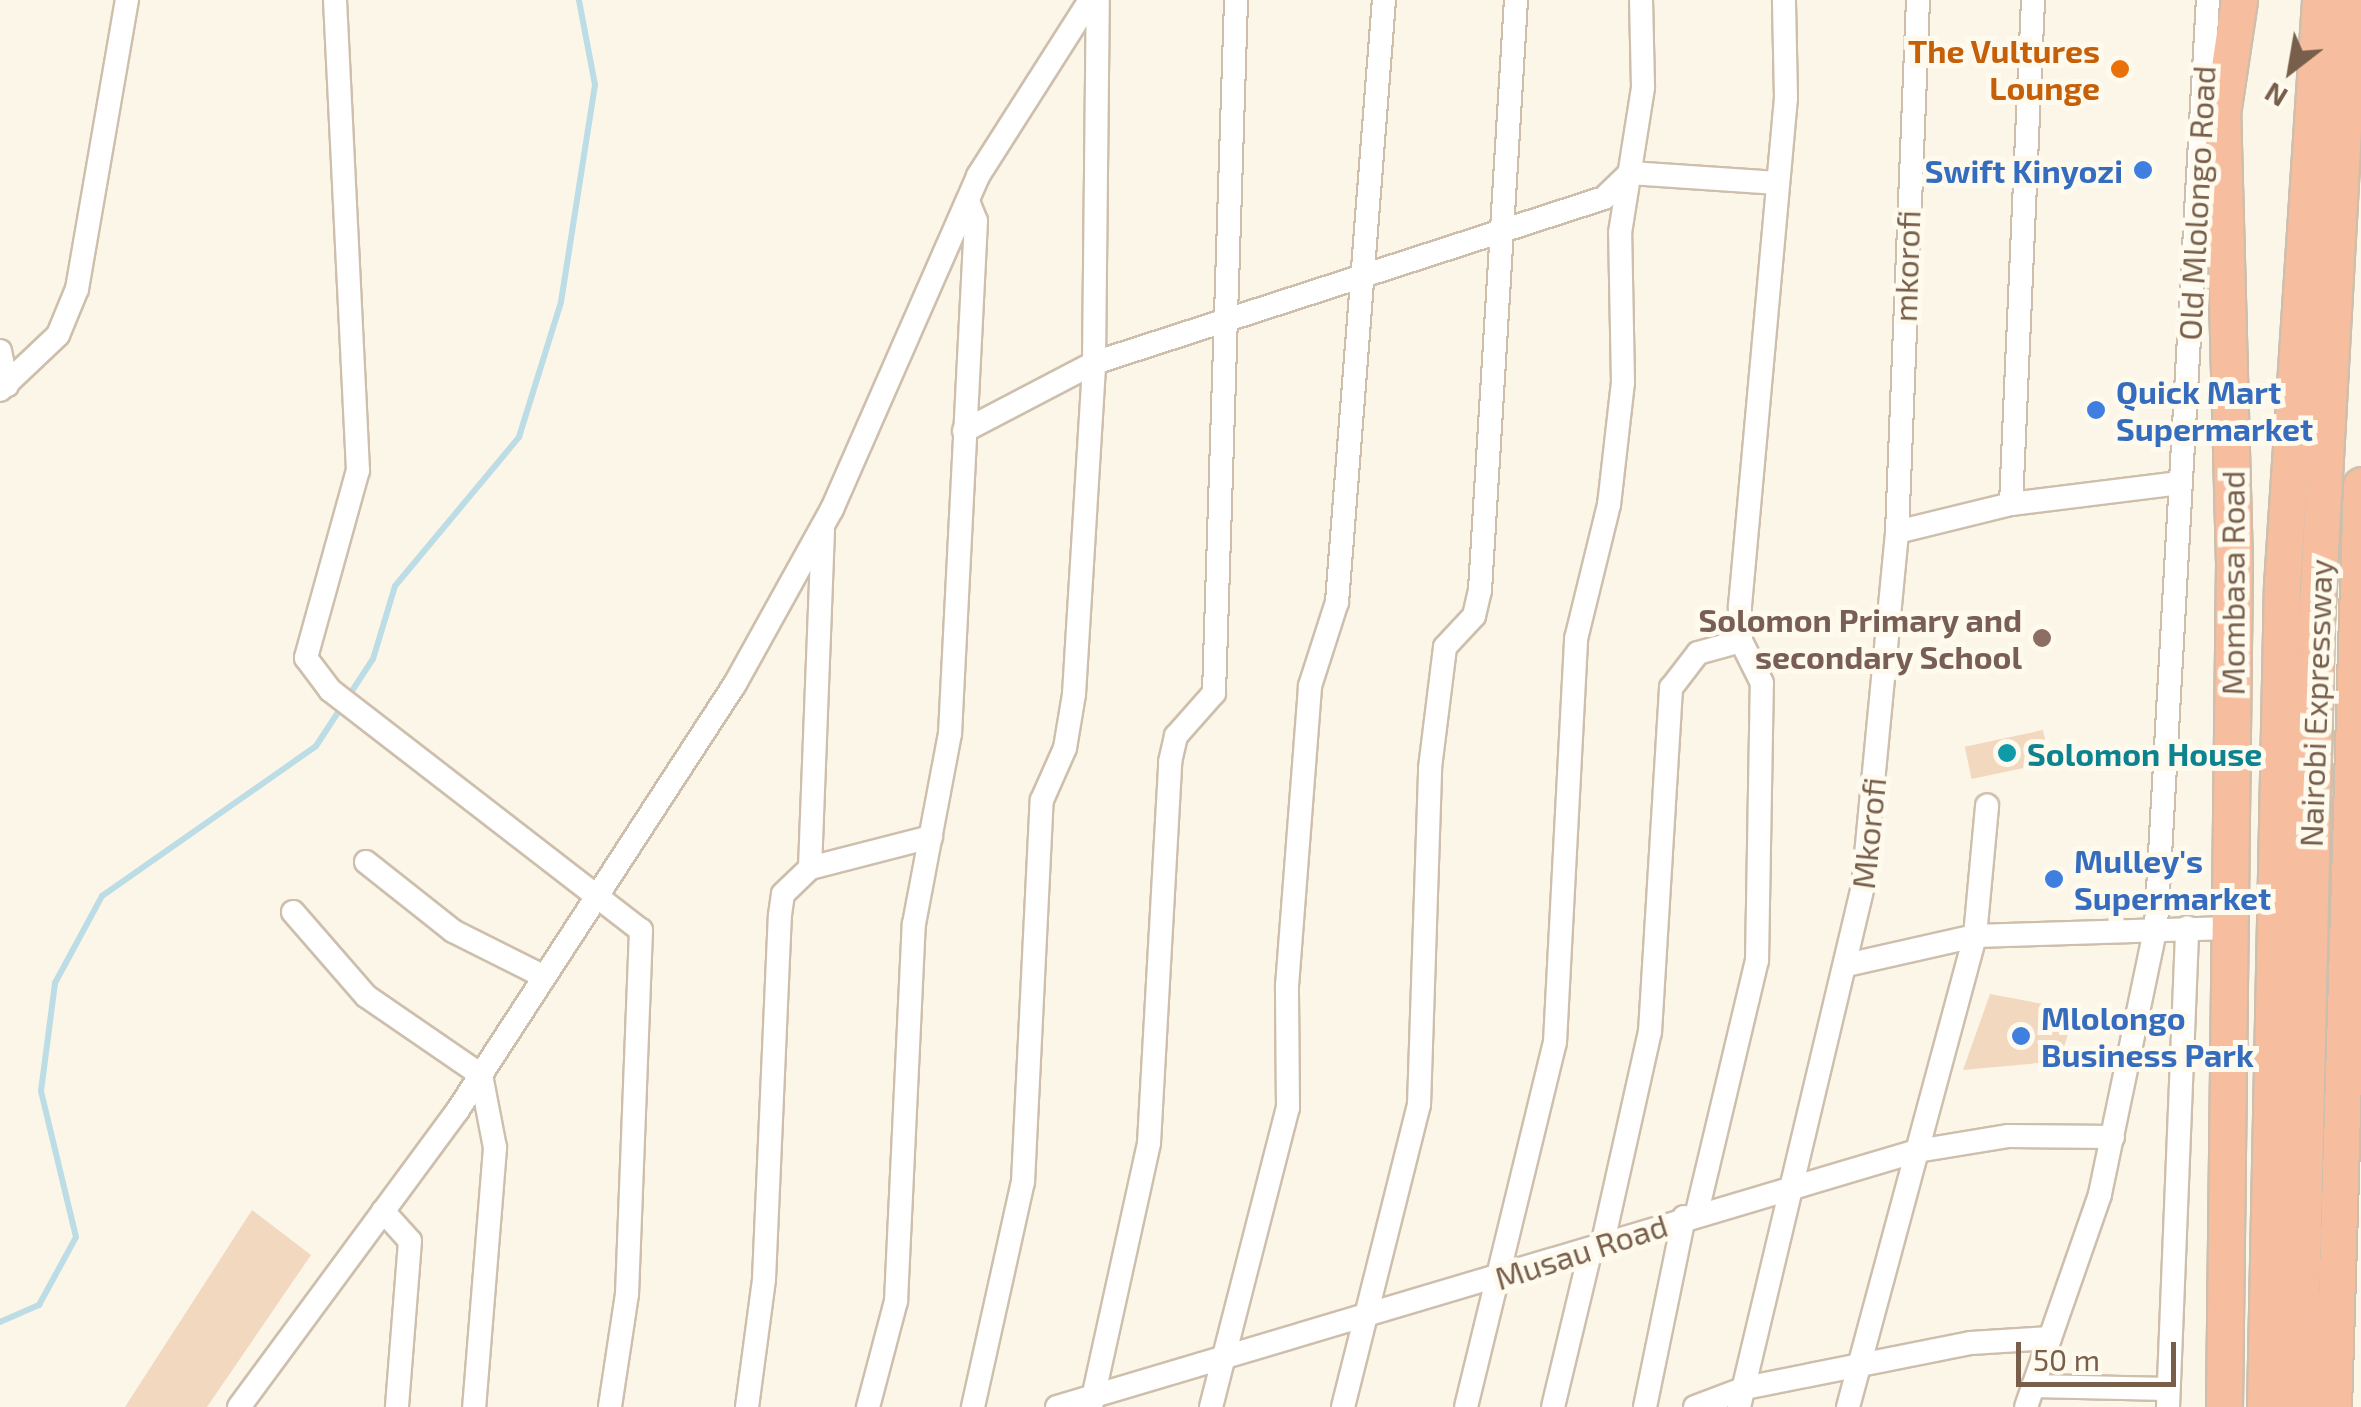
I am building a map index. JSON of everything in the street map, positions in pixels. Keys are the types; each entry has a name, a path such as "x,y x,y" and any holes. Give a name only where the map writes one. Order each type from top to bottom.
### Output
{"highway":[{"name":"Mombasa Road","path":"2224,1407 2234,564 2222,114 2239,0"},
{"name":"Nairobi Expressway","path":"2265,1407 2282,586 2320,0"},
{"name":"Nairobi Expressway","path":"2299,1407 2316,623 2350,0"},
{"path":"2333,1407 2361,484"}],"street":[{"path":"4,388 58,335 77,288 128,0"},
{"path":"335,0 358,470 306,658 330,690 382,724 596,893 630,913 644,954 628,1294 610,1407"},
{"path":"239,1407 256,1395 480,1075 736,684 822,526 968,201 1094,0"},
{"path":"973,1407 1022,1182 1042,800 1065,748 1074,694 1094,363 1094,0"},
{"path":"1093,1400 1149,1142 1170,762 1176,736 1214,692 1222,315 1236,0"},
{"path":"1211,1407 1288,1108 1287,986 1310,686 1337,602 1384,0"},
{"path":"1343,1407 1419,1105 1430,768 1446,647 1474,616 1480,590 1516,0"},
{"path":"1466,1407 1556,1042 1576,639 1609,505 1630,173 1642,87 1640,0"},
{"path":"1645,1407 1757,961 1762,683 1740,641 1778,183 1784,0"},
{"name":"mkorofi","path":"1897,532 1918,0"},
{"path":"2011,504 2033,0"},
{"name":"Old Mlolongo Road","path":"2029,1397 2113,1137 2156,926 2208,0"},
{"path":"964,430 1094,363 1222,315 1504,233 1604,198 1630,173 1778,183"},
{"path":"868,1407 896,1300 914,924 950,734 976,222 968,201"},
{"path":"0,351 4,388"},
{"path":"1897,532 2011,504 2180,483"},
{"path":"810,868 822,526"},
{"name":"Mkorofi","path":"1742,1398 1799,1184 1851,964 1897,532"},
{"path":"1553,1407 1650,1032 1671,688 1698,653 1740,641"},
{"path":"1848,1407 1975,936 1988,806"},
{"path":"747,1407 765,1266 783,894 810,868 932,837"},
{"path":"366,862 454,932 542,976"},
{"path":"293,912 366,996 480,1075 495,1148 474,1407"},
{"path":"1851,964 1975,936 2156,926 2230,928"},
{"path":"2029,1397 2168,1398 2187,927"},
{"name":"Musau Road","path":"1057,1407 1093,1400 1224,1350 1500,1279 1691,1214 1917,1151 2009,1136 2113,1137"},
{"path":"383,1211 410,1241 397,1407"},
{"path":"1695,1407 1742,1398 1859,1364 2050,1338"}],"building":[{"name":"Solomon House","path":"2043,730 2050,762 1972,779 1965,747"},
{"name":"Mlolongo Business Park","path":"1990,994 2075,1010 2060,1061 1963,1070"},
{"path":"252,1210 311,1255 207,1407 125,1407"}],"waterway":[{"path":"0,1322 39,1305 76,1237 41,1091 55,983 102,896 316,746 373,659 395,586 519,437 561,302 595,85 579,0"}],"place":[{"name":"The Vultures Lounge","path":"2120,69"},
{"name":"Swift Kinyozi","path":"2143,170"},
{"name":"Quick Mart Supermarket","path":"2096,410"},
{"name":"Solomon Primary and secondary School","path":"2042,638"},
{"name":"Solomon House","path":"2007,753"},
{"name":"Mulley's Supermarket","path":"2054,879"},
{"name":"Mlolongo Business Park","path":"2021,1036"}]}
